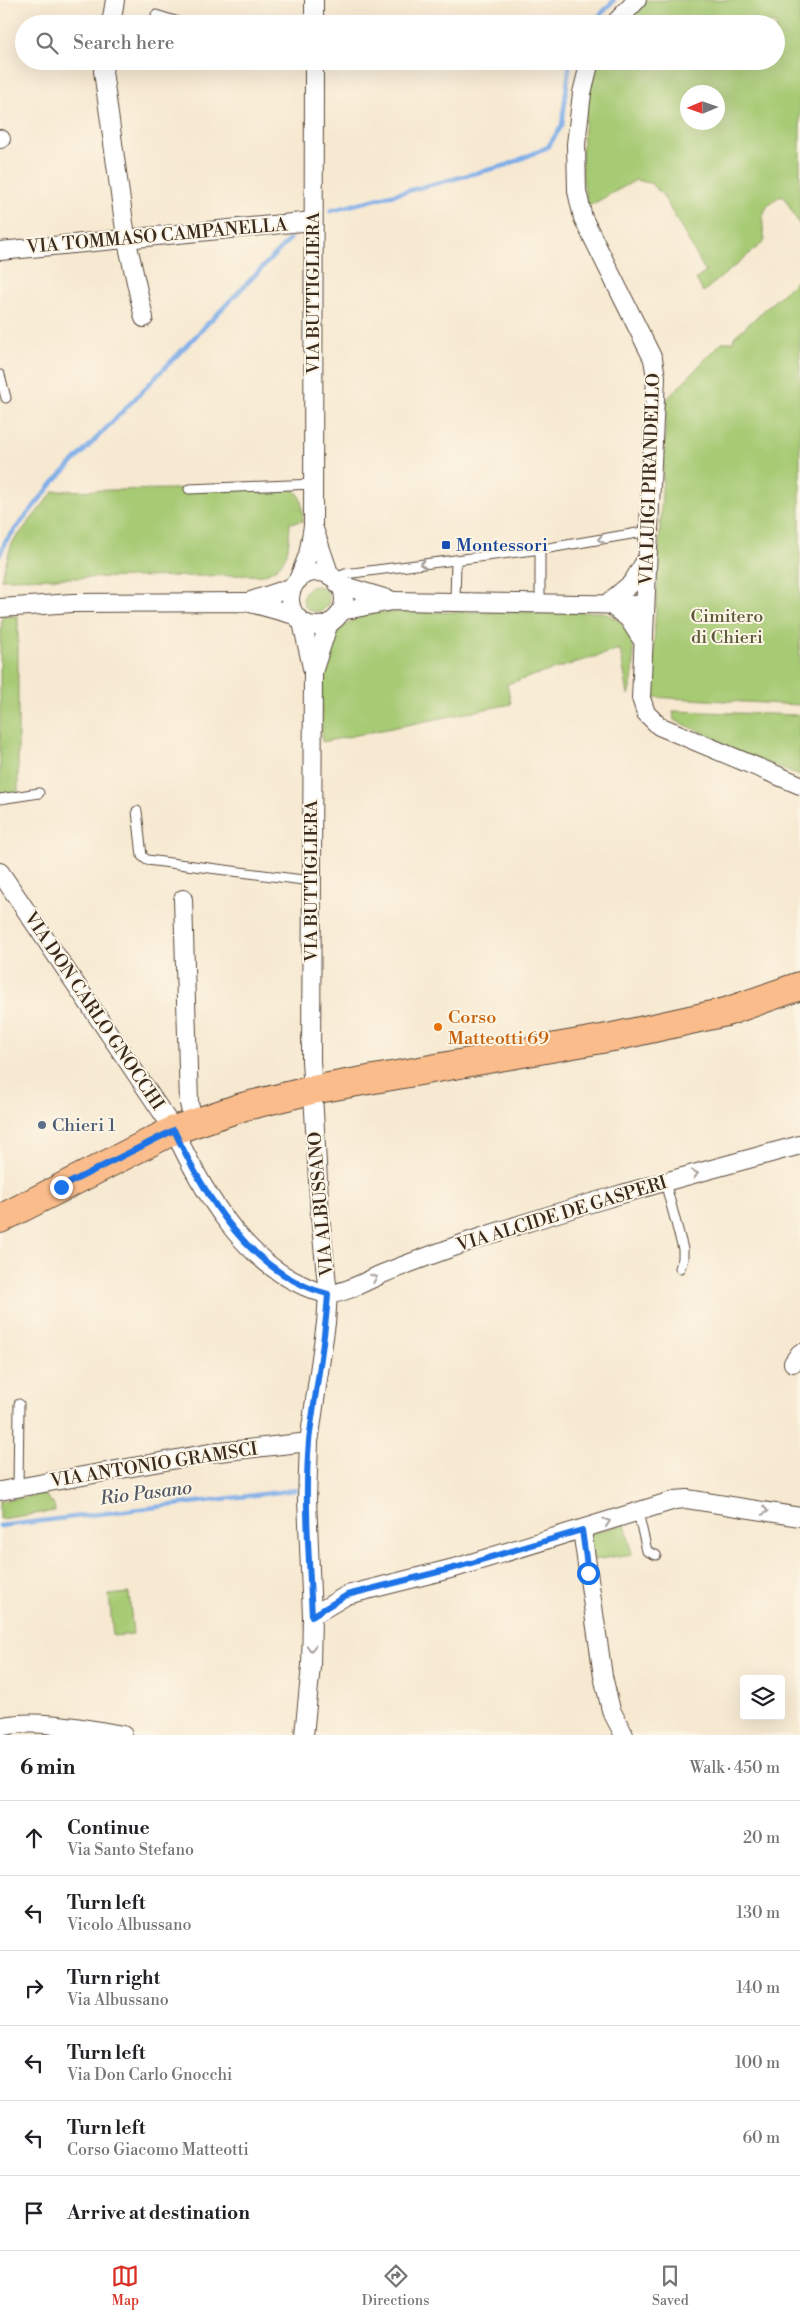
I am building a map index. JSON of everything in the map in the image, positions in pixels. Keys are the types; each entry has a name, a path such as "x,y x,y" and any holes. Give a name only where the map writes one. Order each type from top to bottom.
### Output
{"main road":[{"path":"0,1219 184,1126 242,1107 312,1090 613,1037 726,1012 800,986"}],"street":[{"path":"112,15 115,0"},
{"path":"314,0 314,15"},
{"path":"623,15 637,0"},
{"path":"103,70 126,237 144,318"},
{"name":"VIA BUTTIGLIERA","path":"295,583 308,555 313,526 314,70"},
{"name":"VIA LUIGI PIRANDELLO","path":"588,70 582,93 576,144 577,191 583,218 653,359 657,398 644,605 641,698 646,713 658,726 800,785"},
{"name":"VIA TOMMASO CAMPANELLA","path":"0,251 126,237 313,221"},
{"name":"VIA BUTTIGLIERA","path":"313,526 334,580"},
{"path":"608,603 632,584 648,558"},
{"path":"247,602 295,583 313,572 392,601"},
{"path":"334,580 343,597 335,617"},
{"path":"295,583 290,601 298,618"},
{"path":"1,608 72,603 247,602 298,618 315,626 335,617 392,601 644,605"},
{"path":"608,603 628,618 644,641"},
{"name":"VIA BUTTIGLIERA","path":"313,672 335,617"},
{"name":"VIA BUTTIGLIERA","path":"298,618 313,672 312,1090"},
{"name":"VIA DON CARLO GNOCCHI","path":"0,872 184,1126 192,1170 212,1200 256,1257 287,1279 328,1294"},
{"path":"183,899 189,1103 184,1126"},
{"name":"VIA ALBUSSANO","path":"299,1734 311,1666 312,1616 307,1500 309,1442 326,1323 328,1294 320,1216 312,1090"},
{"name":"VIA ALCIDE DE GASPERI","path":"328,1294 344,1290 423,1257 519,1224 800,1145"},
{"name":"VIA ANTONIO GRAMSCI","path":"0,1491 210,1453 309,1442"},
{"path":"312,1616 347,1595 458,1567 675,1500 687,1499 800,1517"},
{"path":"582,1530 603,1676 612,1710 624,1735"},
{"path":"0,1727 11,1724 65,1726 123,1735"}],"lane":[{"path":"0,375 6,398"},
{"path":"189,489 314,484"},
{"path":"334,580 345,574 540,550 649,531"},
{"path":"540,550 540,602"},
{"path":"455,601 456,560"},
{"path":"0,799 39,793"},
{"path":"137,811 142,856 147,860 312,881"},
{"path":"665,1182 683,1249 683,1259 680,1268"},
{"path":"18,1489 19,1404"},
{"path":"638,1512 647,1551 656,1554"}],"green space":[{"path":"647,0 800,0 800,226 783,195 775,199 766,208 764,214 765,241 703,292 696,279 706,272 662,194 650,183 636,180 589,206 584,189 582,171 583,134 594,70 785,70 785,15 631,15"},
{"name":"Cimitero di Chieri","path":"800,278 800,705 651,697 667,399 722,342 733,342 734,337"},
{"path":"288,487 297,492 301,500 303,521 290,523 288,548 283,561 272,571 263,575 1,579 12,543 54,491"},
{"path":"316,586 325,590 329,599 325,608 316,612 307,608 303,599 307,590"},
{"path":"391,612 603,612 621,623 630,635 634,661 628,695 620,649 507,684 511,704 322,742 321,689 326,654 333,639 344,626 360,617"},
{"path":"2,615 18,616 18,796 0,799 0,645"},
{"path":"673,711 799,715 800,776 704,739 706,734 674,720"},
{"path":"44,1494 54,1505 55,1511 0,1519 0,1501"},
{"path":"625,1524 632,1554 594,1560 586,1535"},
{"path":"129,1593 133,1634 113,1636 109,1595"}],"waterway":[{"path":"600,15 614,0"},
{"path":"330,211 507,165 548,147 562,125 569,70"},
{"path":"0,555 5,542 52,484 290,239"},
{"name":"Rio Pasano","path":"0,1526 296,1490"}],"place":[{"name":"Montessori","path":"446,545"},
{"name":"Corso Matteotti 69","path":"438,1027"},
{"name":"Chieri 1","path":"42,1125"}],"route":[{"path":"61,1187 174,1130 192,1170 212,1200 256,1257 287,1279 311,1290 328,1294 326,1323 309,1442 307,1500 312,1616 347,1595 458,1567 582,1530 588,1573"}]}
